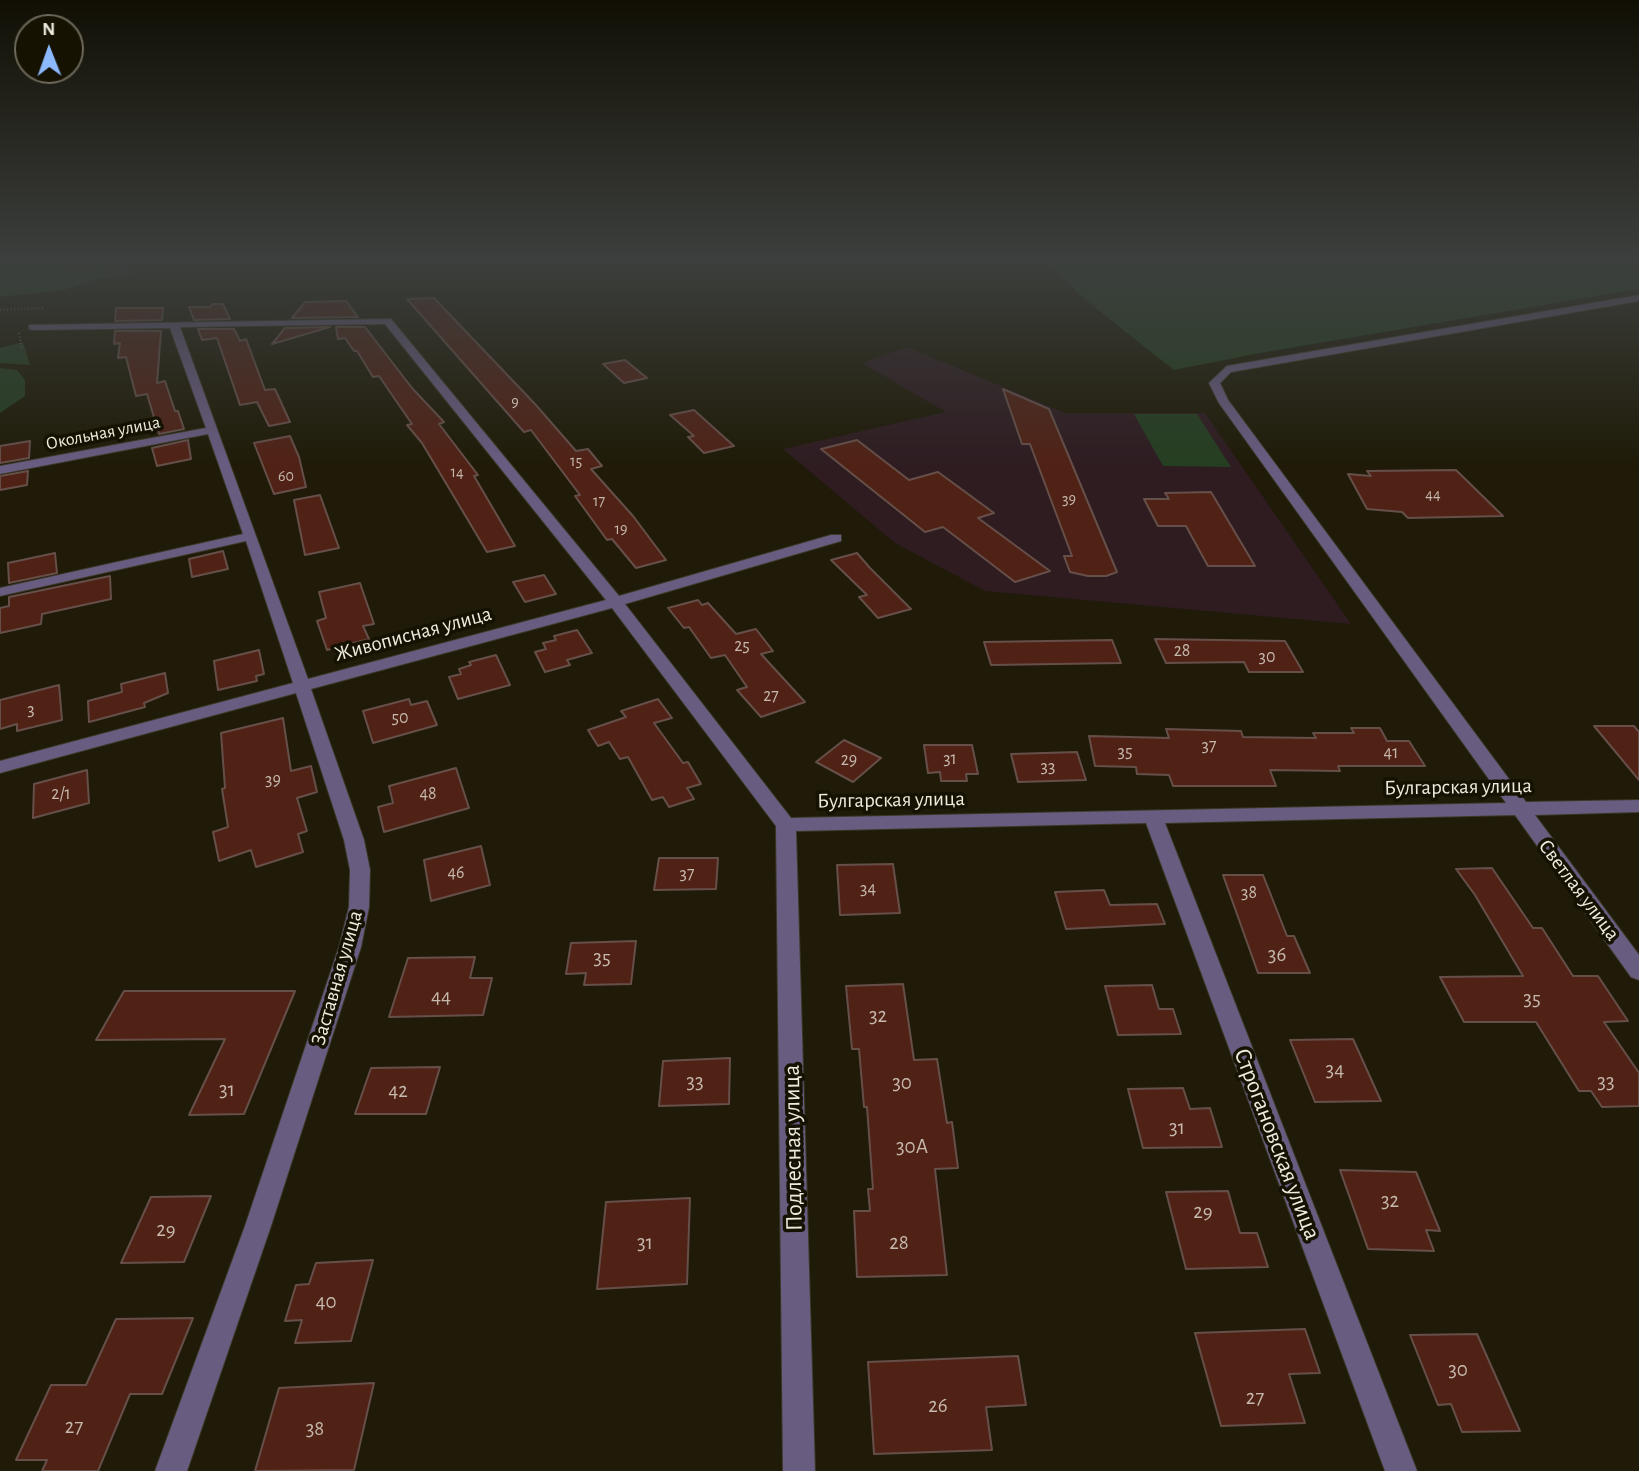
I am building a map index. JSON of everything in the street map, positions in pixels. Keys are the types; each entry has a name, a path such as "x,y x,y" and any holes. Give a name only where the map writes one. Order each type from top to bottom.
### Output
{"street":[{"name":"Заставная улица","path":"171,1471 258,1226 350,947 359,908 360,870 354,840 251,536 176,329"},
{"path":"394,329 616,602 786,825"},
{"name":"Светлая улица","path":"1459,329 1227,369 1214,383 1223,401 1639,971"},
{"name":"Окольная улица","path":"0,470 213,430"},
{"path":"0,592 251,536"},
{"name":"Живописная улица","path":"0,767 616,602 836,538"},
{"name":"Булгарская улица","path":"786,825 1639,806"},
{"name":"Строгановская улица","path":"1153,817 1401,1471"},
{"name":"Подлесная улица","path":"786,825 799,1471"}],"shaded area":[{"path":"907,347 1065,413 1205,413 1351,624 985,591 895,543 783,449 946,412 862,363"}],"green space":[{"path":"1122,329 1404,329 1260,353 1174,370"},
{"path":"23,342 30,365 0,363 0,348"},
{"path":"0,368 17,370 25,380 25,396 0,413"},
{"path":"1134,414 1197,414 1231,467 1163,466"}],"building":[{"path":"198,329 234,329 240,341 246,339 265,390 275,389 290,422 269,426 257,402 240,405 217,338 202,340"},
{"path":"284,329 324,329 272,344"},
{"path":"336,329 366,329 412,388 444,422 439,424 478,475 474,476 515,546 487,552 422,443 407,425 412,424 379,376 373,377 357,351 354,351 345,338 338,339"},
{"path":"433,329 463,329 576,451 588,449 602,466 591,469 633,516 666,560 636,568 612,539 607,540 575,496 580,495 531,430 524,432"},
{"path":"115,331 161,331 157,383 165,381 184,429 159,434 147,394 136,396 126,357 118,358 120,343 114,344"},
{"path":"625,360 647,378 624,383 603,364"},
{"path":"1003,389 1049,409 1117,572 1106,576 1088,576 1070,572 1064,556 1072,556 1030,444 1022,444"},
{"path":"694,410 734,446 704,453 688,437 694,436 670,415"},
{"path":"290,436 299,457 306,487 274,494 254,443"},
{"path":"188,440 191,459 157,466 152,448"},
{"path":"857,440 909,480 938,472 994,513 978,518 1050,571 1015,582 943,527 925,532 821,449"},
{"path":"30,441 29,458 0,463 0,446"},
{"path":"1456,470 1503,516 1408,518 1402,512 1367,509 1348,474 1371,476 1367,471"},
{"path":"28,471 27,485 0,490 0,476"},
{"path":"1211,492 1255,566 1208,566 1186,526 1158,526 1144,499 1169,499 1165,493"},
{"path":"320,495 339,548 305,555 294,500"},
{"path":"223,551 228,569 192,577 189,559"},
{"path":"55,553 57,573 9,583 8,563"},
{"path":"857,553 911,609 878,618 859,597 867,595 831,560"},
{"path":"544,575 556,594 525,602 513,582"},
{"path":"110,576 111,599 42,614 41,624 0,633 0,608 9,606 9,597"},
{"path":"360,583 374,624 363,626 369,639 327,650 317,621 326,618 319,592"},
{"path":"698,600 702,605 708,603 736,634 756,629 773,651 761,654 805,702 761,717 737,690 747,687 725,655 711,658 689,627 684,628 668,608"},
{"path":"577,630 592,653 567,660 570,665 545,672 535,652 546,649 543,643 556,640 554,636"},
{"path":"1155,639 1285,641 1303,672 1249,672 1244,662 1166,663"},
{"path":"1112,640 1121,663 991,665 984,642"},
{"path":"259,650 264,674 256,676 257,681 218,690 214,661"},
{"path":"496,655 510,685 458,699 449,677 461,674 459,669 471,665 469,662"},
{"path":"165,673 168,693 144,703 145,707 89,722 88,701 122,692 121,684"},
{"path":"59,685 62,720 17,731 17,724 0,729 0,700"},
{"path":"409,699 411,705 427,701 437,725 373,743 363,711"},
{"path":"658,699 672,718 654,723 683,763 688,762 701,784 687,788 694,799 669,807 663,797 652,800 628,757 620,759 609,742 598,746 588,730 626,717 621,711"},
{"path":"283,718 291,771 311,766 317,792 297,798 307,831 298,834 303,852 256,867 251,850 219,861 213,832 228,827 222,789 225,788 221,733"},
{"path":"1594,726 1634,726 1639,732 1639,780"},
{"path":"1351,728 1380,728 1387,741 1409,741 1425,766 1338,766 1340,771 1270,770 1276,786 1173,786 1169,775 1137,774 1136,767 1095,766 1089,736 1169,738 1166,729 1241,731 1243,737 1316,738 1313,733 1354,733"},
{"path":"844,740 881,758 853,782 816,762"},
{"path":"924,745 972,745 978,774 966,774 967,781 941,781 940,772 928,773"},
{"path":"1077,752 1086,780 1018,782 1011,754"},
{"path":"456,768 469,808 384,832 378,807 393,803 389,786"},
{"path":"87,770 89,803 33,818 34,784"},
{"path":"481,846 490,885 431,901 424,860"},
{"path":"659,858 718,858 716,889 654,890"},
{"path":"893,864 900,913 840,915 837,865"},
{"path":"1492,868 1533,928 1542,928 1573,976 1598,976 1628,1021 1604,1022 1639,1073 1639,1106 1602,1107 1591,1091 1579,1091 1536,1022 1464,1022 1440,977 1523,976 1475,895 1456,869"},
{"path":"1223,875 1263,875 1287,936 1294,936 1310,973 1258,973"},
{"path":"1104,890 1110,905 1157,904 1165,924 1066,929 1055,892"},
{"path":"636,941 631,984 584,985 586,973 566,974 571,943"},
{"path":"475,957 470,978 492,978 483,1015 389,1017 408,958"},
{"path":"903,984 914,1060 937,1059 947,1123 952,1122 958,1168 935,1169 947,1275 857,1277 854,1211 870,1211 868,1189 873,1189 867,1107 864,1107 859,1049 852,1049 846,986"},
{"path":"1152,985 1159,1009 1173,1009 1181,1034 1118,1035 1105,986"},
{"path":"124,991 295,991 244,1114 189,1115 225,1039 96,1040"},
{"path":"1353,1039 1381,1101 1315,1102 1290,1040"},
{"path":"730,1058 729,1104 659,1106 663,1061"},
{"path":"440,1067 426,1114 355,1114 371,1068"},
{"path":"1183,1088 1190,1109 1210,1108 1222,1147 1143,1148 1128,1089"},
{"path":"1340,1170 1416,1172 1440,1231 1426,1230 1434,1251 1368,1249"},
{"path":"1228,1191 1240,1233 1257,1233 1268,1267 1186,1269 1166,1192"},
{"path":"211,1196 184,1262 121,1263 151,1197"},
{"path":"690,1198 687,1284 597,1289 606,1202"},
{"path":"373,1260 351,1341 295,1343 302,1320 285,1321 296,1285 309,1284 316,1263"},
{"path":"193,1318 162,1394 130,1394 98,1471 42,1471 47,1460 16,1460 51,1385 86,1385 116,1319"},
{"path":"1305,1329 1320,1373 1289,1374 1305,1423 1221,1426 1195,1333"},
{"path":"1477,1334 1520,1431 1462,1432 1451,1404 1438,1405 1410,1335"},
{"path":"1018,1356 1026,1405 986,1407 992,1450 874,1454 868,1362"},
{"path":"374,1383 354,1470 255,1471 279,1388"}]}
